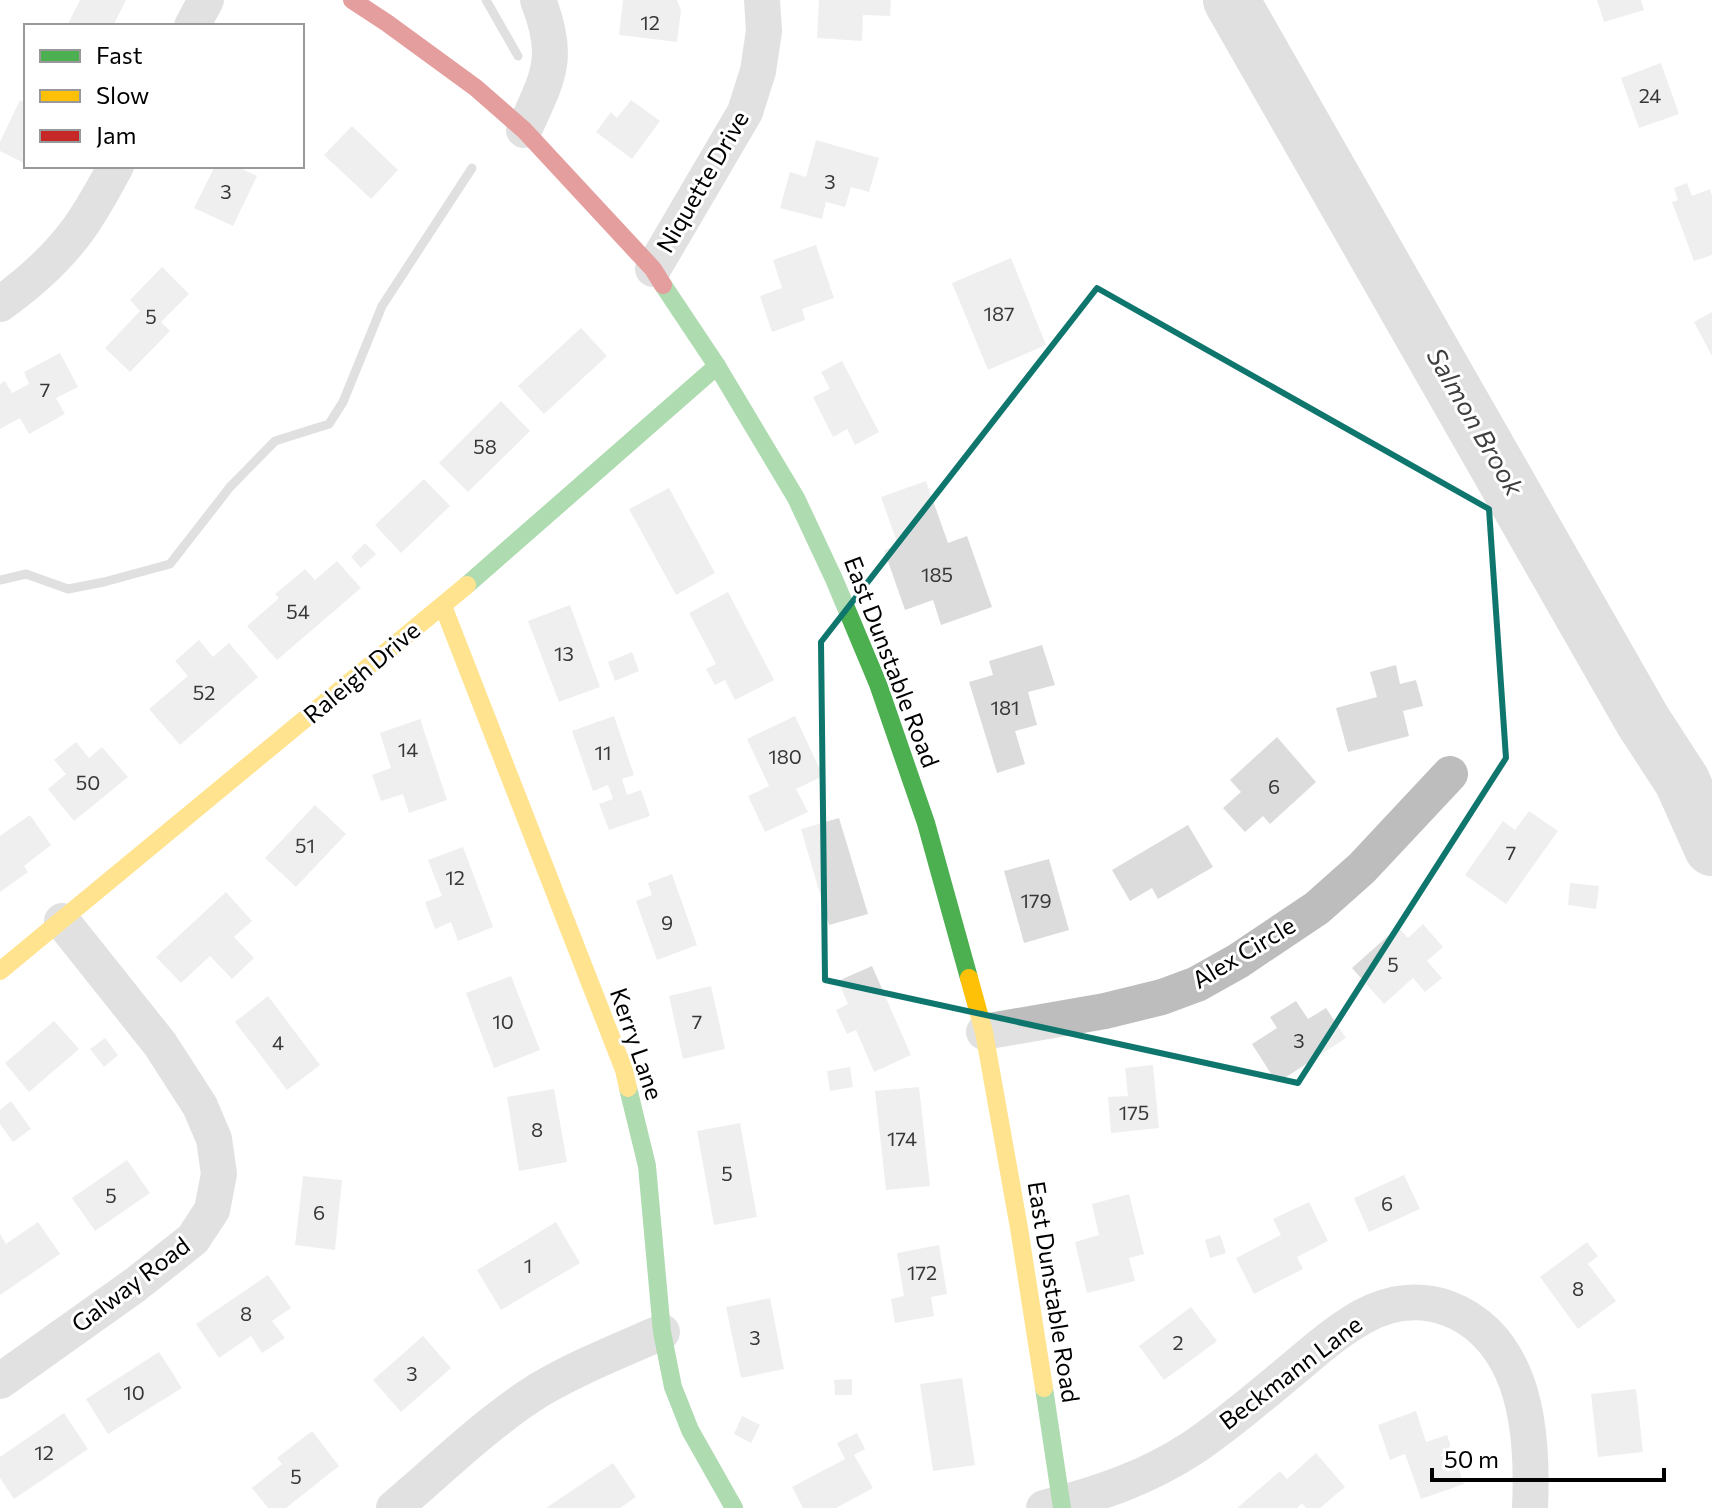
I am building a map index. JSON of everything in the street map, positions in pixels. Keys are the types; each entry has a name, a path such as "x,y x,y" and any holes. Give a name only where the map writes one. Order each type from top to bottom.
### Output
{"street":[{"path":"193,24 206,0"},
{"name":"East Dunstable Road","path":"352,0 476,88 524,130 653,269 717,366 796,498 834,579 878,684 926,823 984,1032 1019,1228 1056,1507"},
{"path":"524,130 548,78 551,55 549,31 538,0"},
{"name":"Niquette Drive","path":"653,269 745,112 758,71 764,31 762,0"},
{"path":"0,304 26,285 76,233 115,168"},
{"name":"Raleigh Drive","path":"0,971 443,606 717,366"},
{"name":"Kerry Lane","path":"443,606 624,1070 647,1166 662,1332 673,1387 690,1430 734,1508"},
{"name":"Alex Circle","path":"984,1032 1105,1011 1162,997 1197,984 1238,961 1317,908 1362,868 1450,774"},
{"name":"Galway Road","path":"0,1381 135,1285 193,1239 212,1210 219,1174 214,1139 200,1106 160,1044 62,921"},
{"name":"Beckmann Lane","path":"1056,1507 1127,1484 1159,1468 1195,1446 1361,1317 1383,1307 1412,1302 1438,1304 1462,1314 1499,1347 1512,1370 1524,1413 1530,1464 1530,1508"},
{"path":"394,1508 536,1392 572,1371 662,1332"}],"highlighted area":[{"path":"1097,288 1489,509 1506,758 1298,1083 825,980 821,642"}],"building":[{"path":"80,0 126,0 114,24 68,24"},
{"path":"623,0 677,0 681,10 677,42 619,35"},
{"path":"819,0 891,0 890,16 863,15 862,41 817,38"},
{"path":"1597,0 1641,0 1644,10 1604,22"},
{"path":"1661,63 1679,114 1639,128 1621,78"},
{"path":"20,100 24,102 24,163 0,151 0,142"},
{"path":"631,100 660,121 632,159 596,132 611,112 617,118"},
{"path":"352,126 398,170 371,199 324,155"},
{"path":"816,140 879,158 869,192 851,187 845,207 826,202 822,219 780,208 790,172 806,177"},
{"path":"214,168 240,168 257,176 233,226 194,208"},
{"path":"1687,183 1692,196 1710,189 1712,196 1712,255 1694,261 1672,202 1678,200 1674,188"},
{"path":"816,245 834,298 802,309 805,320 772,332 760,296 782,288 773,260"},
{"path":"1011,258 1046,345 988,370 952,283"},
{"path":"162,267 189,294 161,322 170,331 130,372 105,348 140,311 130,300"},
{"path":"1712,312 1712,356 1694,322"},
{"path":"581,328 607,356 544,414 518,386"},
{"path":"60,353 78,387 56,398 65,414 29,434 20,418 0,429 0,384 5,381 12,393 29,384 24,372"},
{"path":"842,361 879,432 855,445 847,429 833,437 813,397 830,389 821,372"},
{"path":"501,401 530,431 468,492 439,463"},
{"path":"424,479 450,506 401,553 375,525"},
{"path":"926,481 948,543 967,536 992,607 941,625 933,600 905,610 884,550 898,545 881,497"},
{"path":"669,488 715,573 676,595 629,509"},
{"path":"365,543 376,554 361,568 351,557"},
{"path":"337,561 361,588 277,660 247,626 279,598 275,594 305,569 315,580"},
{"path":"728,592 774,680 735,700 725,680 715,685 706,669 716,664 689,613"},
{"path":"570,605 600,687 559,702 528,621"},
{"path":"199,640 213,657 229,643 258,677 180,745 149,709 188,676 175,661"},
{"path":"1042,645 1055,685 1028,692 1037,725 1015,731 1025,764 997,773 969,682 993,675 989,661"},
{"path":"632,652 639,671 615,681 608,662"},
{"path":"1396,665 1400,684 1416,680 1423,706 1403,711 1409,736 1348,752 1336,708 1377,697 1370,672"},
{"path":"614,716 634,775 622,779 627,795 641,790 650,816 609,830 599,804 613,799 608,785 593,791 572,731"},
{"path":"795,716 823,776 796,789 808,812 765,832 748,796 769,786 747,739"},
{"path":"420,719 447,800 409,813 403,794 381,801 372,775 391,768 380,733"},
{"path":"1277,737 1316,782 1270,824 1263,816 1245,832 1223,808 1241,792 1230,780"},
{"path":"76,742 89,758 102,747 128,777 74,821 48,789 66,774 54,760"},
{"path":"315,805 346,834 296,887 265,858"},
{"path":"1529,811 1558,831 1506,904 1465,875 1503,821 1515,830"},
{"path":"30,815 51,845 24,866 28,872 0,892 0,836"},
{"path":"839,818 868,914 829,925 801,829"},
{"path":"1188,825 1213,867 1158,899 1152,888 1130,901 1112,870"},
{"path":"463,847 493,927 458,941 451,922 435,929 425,902 442,896 428,860"},
{"path":"1049,859 1069,930 1024,943 1004,871"},
{"path":"672,874 697,945 657,960 636,901 652,895 648,883"},
{"path":"1570,883 1599,886 1596,909 1568,905"},
{"path":"226,892 252,921 234,937 254,958 232,979 210,956 181,983 156,957"},
{"path":"1423,924 1443,947 1427,961 1442,978 1425,992 1413,978 1384,1004 1352,968 1398,927 1408,938"},
{"path":"872,966 911,1055 874,1072 856,1030 847,1034 836,1010 848,1004 838,981"},
{"path":"511,976 540,1050 494,1068 466,993"},
{"path":"711,986 725,1049 683,1059 669,996"},
{"path":"268,996 320,1065 287,1090 235,1022"},
{"path":"1296,1001 1308,1019 1326,1008 1346,1038 1277,1083 1252,1044 1277,1028 1270,1017"},
{"path":"54,1021 79,1049 29,1092 5,1063"},
{"path":"105,1038 118,1055 104,1067 90,1049"},
{"path":"1153,1065 1159,1128 1111,1133 1108,1097 1128,1096 1125,1068"},
{"path":"850,1067 853,1087 830,1091 827,1071"},
{"path":"919,1087 930,1186 886,1190 875,1091"},
{"path":"554,1089 567,1162 519,1171 507,1097"},
{"path":"11,1101 31,1129 13,1142 0,1124 0,1110"},
{"path":"740,1123 757,1217 714,1225 697,1131"},
{"path":"127,1160 150,1193 95,1231 72,1198"},
{"path":"1404,1175 1420,1209 1369,1232 1354,1198"},
{"path":"303,1176 342,1180 335,1250 295,1245"},
{"path":"1129,1194 1144,1254 1129,1258 1135,1281 1087,1293 1075,1242 1099,1235 1092,1204"},
{"path":"1309,1202 1328,1241 1297,1257 1303,1269 1254,1294 1236,1258 1281,1235 1273,1219"},
{"path":"38,1222 60,1254 0,1295 0,1234 6,1244"},
{"path":"556,1222 580,1263 501,1310 477,1270"},
{"path":"1220,1235 1226,1253 1210,1258 1205,1240"},
{"path":"1587,1242 1598,1256 1588,1264 1616,1301 1578,1329 1540,1277"},
{"path":"939,1245 947,1294 931,1297 934,1316 895,1323 891,1299 904,1296 897,1253"},
{"path":"268,1275 291,1308 272,1321 285,1338 262,1353 251,1336 219,1358 196,1324"},
{"path":"770,1298 784,1369 741,1378 726,1307"},
{"path":"1191,1307 1217,1341 1164,1380 1139,1346"},
{"path":"423,1336 451,1368 401,1412 373,1380"},
{"path":"159,1352 182,1388 108,1434 86,1399"},
{"path":"962,1378 975,1465 933,1471 920,1384"},
{"path":"852,1379 852,1395 835,1395 834,1380"},
{"path":"1636,1389 1643,1452 1598,1457 1591,1394"},
{"path":"1416,1411 1426,1442 1447,1435 1464,1484 1421,1499 1405,1454 1390,1460 1378,1425"},
{"path":"64,1413 88,1449 14,1499 0,1478 0,1457"},
{"path":"742,1416 760,1425 751,1443 734,1434"},
{"path":"312,1431 339,1466 286,1508 268,1508 252,1488 282,1464 277,1458"},
{"path":"857,1433 865,1449 854,1455 873,1488 836,1508 803,1508 792,1487 845,1459 837,1443"},
{"path":"1316,1453 1345,1487 1320,1508 1306,1508 1302,1503 1297,1508 1237,1508 1280,1471 1287,1479"},
{"path":"613,1463 636,1497 620,1508 546,1508"}],"waterway":[{"path":"486,0 518,56"},
{"name":"Salmon Brook","path":"1231,0 1643,721 1682,781 1712,848"},
{"path":"0,580 26,574 68,589 170,564 230,487 275,441 329,424 343,402 382,306 472,168"}],"traffic: fast":[{"path":"663,285 717,366 796,498 834,579 878,684 926,823 969,978"},
{"path":"467,585 717,366"},
{"path":"628,1088 647,1166 662,1332 673,1387 690,1430 734,1508"},
{"path":"1044,1388 1062,1508"}],"traffic: slow":[{"path":"0,971 467,585"},
{"path":"443,606 624,1070 628,1088"},
{"path":"969,978 984,1032 1044,1388"}],"traffic: jam":[{"path":"352,0 476,88 524,130 653,269 663,285"}]}
